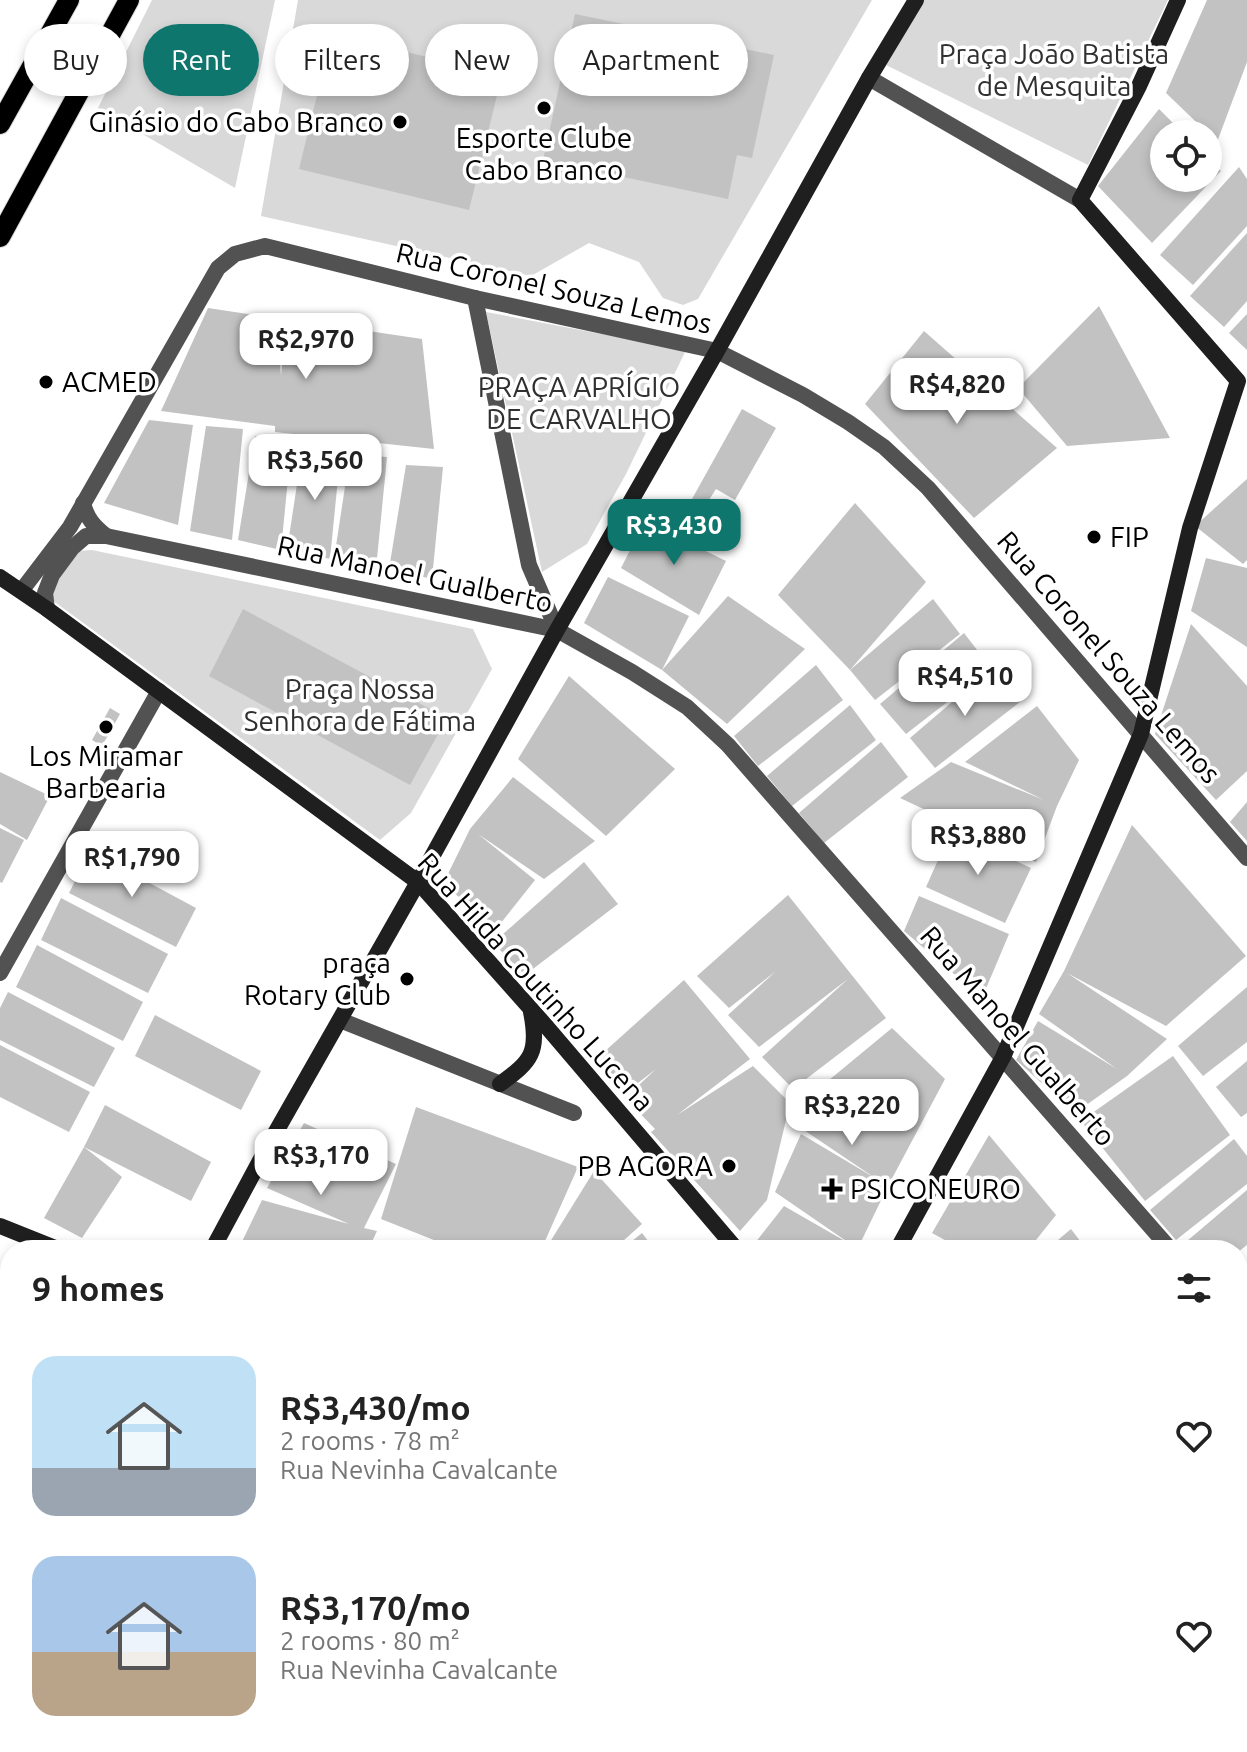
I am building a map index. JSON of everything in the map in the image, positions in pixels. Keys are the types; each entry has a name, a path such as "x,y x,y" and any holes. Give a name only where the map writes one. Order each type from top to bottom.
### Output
{"main road":[{"path":"0,237 129,0"},
{"path":"0,124 67,1"}],"street":[{"path":"217,1240 557,630 916,0"},
{"path":"1080,200 1139,86 1178,0"},
{"path":"869,78 1080,200 1242,386 1190,528 1141,734 1003,1057 902,1240"},
{"name":"Rua Coronel Souza Lemos","path":"22,590 70,527 218,268 235,254 265,246 475,298 717,351 848,422 884,447 928,488 1247,858"},
{"path":"475,298 529,565 557,630"},
{"path":"83,503 87,516 106,536"},
{"path":"47,609 45,593 52,575 72,548 86,536 106,536"},
{"name":"Rua Manoel Gualberto","path":"106,536 557,630 687,707 728,745 1162,1240"},
{"name":"Rua Hilda Coutinho Lucena","path":"0,577 22,590 418,882 728,1240"},
{"path":"0,973 159,691"},
{"path":"500,1084 528,1060 533,1051 535,1032 531,1010"},
{"path":"340,1020 574,1113"},
{"path":"0,1226 35,1240"}],"green space":[{"path":"152,0 275,0 259,75 259,24 143,24 143,96 255,96 235,188 98,108 104,96 127,96 127,50"},
{"name":"Esporte Clube Cabo Branco","path":"298,0 872,0 698,299 683,305 663,298 639,262 589,243 531,276 261,216 282,96 409,96 409,24 294,24"},
{"name":"Praça João Batista de Mesquita","path":"923,0 1168,0 1088,165 886,65"},
{"name":"PRAÇA APRÍGIO DE CARVALHO","path":"486,312 686,350 626,474 587,544 542,572"},
{"name":"Praça Nossa Senhora de Fátima","path":"92,550 473,629 492,669 411,813 380,840 52,600 44,574 59,552"}],"building":[{"path":"1207,0 1247,0 1247,62 1222,129 1222,120 1194,120 1166,93"},
{"path":"575,14 624,24 573,24"},
{"path":"748,50 774,55 752,158 737,155 728,199 543,160 557,96 748,96"},
{"name":"Ginásio do Cabo Branco","path":"409,53 425,56 425,96 497,96 469,210 299,169 317,96 409,96"},
{"path":"1159,109 1170,120 1150,120"},
{"path":"1150,120 1150,192 1201,192 1152,243 1098,186"},
{"path":"1239,167 1247,179 1247,226 1193,285 1160,255 1217,192 1222,192 1222,186"},
{"path":"1247,233 1247,301 1224,327 1190,296"},
{"path":"1099,306 1170,438 1067,446 1018,388"},
{"path":"208,308 275,318 281,375 287,323 422,339 434,449 275,432 275,426 161,411"},
{"path":"1247,314 1247,350 1229,333"},
{"path":"924,331 1057,448 974,518 865,404"},
{"path":"742,409 776,428 735,500 716,489 705,506 692,499"},
{"path":"149,420 193,425 178,525 104,503"},
{"path":"206,426 243,429 232,540 190,531"},
{"path":"255,436 292,438 281,550 238,540"},
{"path":"303,445 341,448 330,559 287,550"},
{"path":"350,454 387,457 376,569 334,559"},
{"path":"406,465 443,467 432,579 389,569"},
{"path":"1247,479 1247,560 1243,564 1195,526"},
{"path":"855,503 926,582 850,670 778,595"},
{"path":"645,521 726,561 699,615 621,568"},
{"path":"1206,558 1247,568 1247,647 1191,611"},
{"path":"608,577 689,616 662,670 584,623"},
{"path":"728,596 805,649 727,724 662,670"},
{"path":"933,599 960,634 875,700 850,670"},
{"path":"243,609 447,718 410,785 209,676"},
{"path":"1191,624 1247,686 1247,771 1216,800 1155,734"},
{"path":"964,633 991,668 906,734 880,704"},
{"path":"816,665 843,700 758,766 734,736"},
{"path":"993,667 1020,702 935,768 910,738"},
{"path":"569,676 675,769 606,836 518,759"},
{"path":"850,705 876,740 792,806 767,776"},
{"path":"1037,706 1079,760 1057,806 1036,862 900,798 951,762 1044,800 965,762"},
{"name":"Los Miramar Barbearia","path":"110,708 120,714 102,746 92,740"},
{"path":"881,742 908,777 824,843 799,813"},
{"path":"0,772 50,796 27,840 0,824"},
{"path":"513,777 595,841 544,879 478,834 535,880 497,928 443,884 470,829"},
{"path":"1247,802 1247,841 1230,822"},
{"path":"1132,825 1246,956 1166,1026 1067,973 1167,1039 1127,1076 1075,1113 1016,1060 1038,1021 1117,1069 1039,1014 1064,971"},
{"path":"0,828 24,840 2,883 0,882"},
{"path":"951,831 1031,868 1005,923 926,887"},
{"path":"90,851 196,908 176,947 69,893"},
{"path":"584,862 618,904 525,975 493,943"},
{"path":"788,895 886,1018 793,1089 762,1057 848,979 759,1047 728,1015 776,971 729,1008 697,976"},
{"path":"919,896 1009,934 982,998 904,931"},
{"path":"61,898 168,954 148,993 41,940"},
{"path":"37,945 143,1002 123,1041 16,987"},
{"path":"684,980 750,1059 677,1115 753,1066 790,1103 767,1200 740,1231 651,1132 655,1129 625,1098 656,1069 625,1093 594,1061"},
{"path":"1247,987 1247,1042 1203,1076 1178,1046"},
{"path":"8,992 115,1048 94,1087 0,1040 0,1008"},
{"path":"155,1015 261,1071 241,1110 135,1056"},
{"path":"892,1028 945,1079 862,1240 845,1240 775,1192 801,1134 875,1178 795,1124 800,1104"},
{"path":"0,1045 90,1092 69,1132 0,1097"},
{"path":"1173,1056 1230,1135 1145,1201 1081,1121"},
{"path":"1247,1061 1247,1113 1241,1117 1216,1087"},
{"path":"105,1105 211,1162 191,1201 84,1147"},
{"path":"416,1107 578,1167 545,1240 434,1240 381,1219"},
{"path":"304,1123 396,1164 364,1228 377,1231 373,1240 243,1240 262,1200 349,1224 267,1188"},
{"path":"989,1135 1056,1215 1036,1240 945,1240 932,1233"},
{"path":"1234,1139 1247,1156 1247,1184 1176,1240 1150,1210"},
{"path":"84,1147 122,1177 82,1238 44,1218"},
{"path":"594,1171 642,1224 624,1240 551,1240"},
{"path":"1247,1190 1247,1240 1188,1240"},
{"path":"784,1206 843,1240 757,1240"},
{"path":"1071,1229 1079,1240 1058,1240"},
{"path":"642,1233 647,1240 633,1240"}],"place":[{"name":"Esporte Clube Cabo Branco","path":"544,108"},
{"name":"Ginásio do Cabo Branco","path":"400,122"},
{"name":"ACMED","path":"46,382"},
{"name":"FIP","path":"1094,537"},
{"name":"Los Miramar Barbearia","path":"106,727"},
{"name":"praça Rotary Club","path":"407,979"},
{"name":"PB AGORA","path":"729,1166"},
{"name":"PSICONEURO","path":"832,1189"}]}
